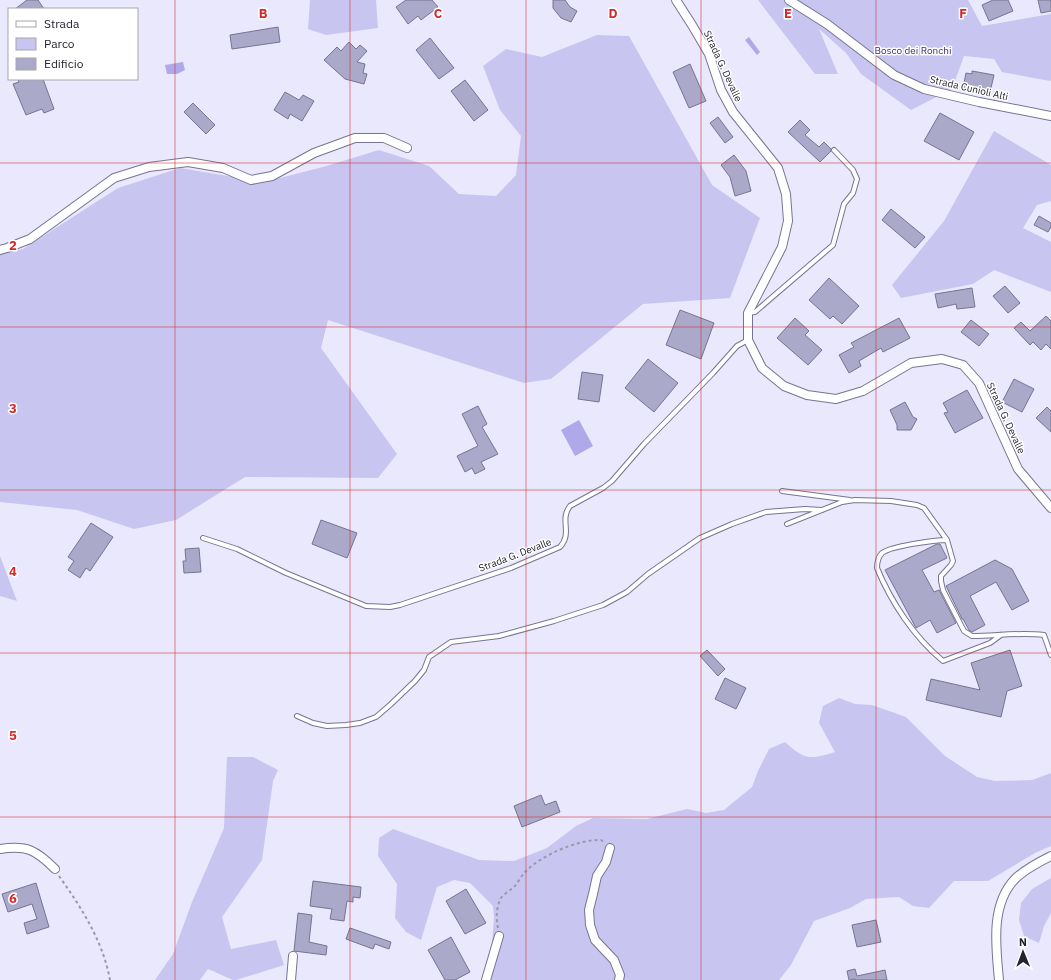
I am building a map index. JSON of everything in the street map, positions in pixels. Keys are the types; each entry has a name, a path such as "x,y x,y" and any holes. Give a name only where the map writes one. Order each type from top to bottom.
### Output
{"street":[{"name":"Strada G. Devalle","path":"676,0 708,54 721,90 733,112 778,168 786,194 788,221 782,248 748,313 748,340 762,368 784,386 807,395 836,399 863,391 911,363 942,359 963,365 979,383 1018,469 1051,508"},
{"name":"Strada Cunioli Alti","path":"789,0 827,24 894,75 924,89 979,102 1051,116"},
{"path":"0,250 30,239 114,178 149,167 188,162 223,168 251,180 272,176 314,154 355,138 384,138 407,148"},
{"path":"0,850 22,847 42,855 55,869"},
{"path":"610,848 606,862 597,876 589,910 590,925 595,940 614,960 620,975 619,980"},
{"path":"999,980 996,955 997,915 1004,894 1015,879 1035,864 1051,856"},
{"path":"486,980 499,936"},
{"path":"291,980 293,956"}],"lane":[{"path":"748,313 755,312 833,246 844,204 853,193 857,179 853,170 834,150"},
{"name":"Strada G. Devalle","path":"204,538 237,549 286,573 366,606 400,605 511,568 560,548 567,537 565,516 566,511 570,506 603,488 612,481 644,444 737,346 748,340"},
{"path":"782,492 855,500 891,502 917,505 924,508 947,540 953,560 951,565 941,576 941,581 943,590 964,631 972,636 1003,634 1044,635 1051,655"},
{"path":"788,524 842,502 855,500"},
{"path":"298,716 313,723 327,726 346,726 376,717 420,676 429,657 451,642 499,636 604,605 627,592 648,574 700,538 732,524 766,512 805,509 822,510"},
{"path":"947,540 933,540 894,548 881,554 877,562 878,568 897,606 932,652 943,661 990,643 1003,634"}],"path":[{"path":"499,936 496,916 501,899 514,887 526,871 542,859 577,843 592,839 601,840 610,848"},
{"path":"55,869 79,904 97,940 110,980"}],"green space":[{"path":"310,0 376,0 378,28 326,35 308,29"},
{"name":"Bosco dei Ronchi","path":"758,0 968,0 982,26 1051,14 1051,80 1002,72 994,59 964,56 952,89 911,110 861,74 846,53 819,29 838,74 815,74"},
{"path":"597,35 629,36 712,185 760,218 730,298 643,304 551,379 524,383 328,320 321,348 397,454 378,478 245,477 176,520 134,529 77,510 0,502 0,254 23,249 118,188 180,168 264,182 323,167 379,150 429,166 459,194 496,196 516,175 521,136 500,110 483,66 506,49 542,57"},
{"path":"994,131 1051,165 1051,201 1037,205 1023,228 1051,242 1051,292 994,270 973,284 901,298 892,285 944,221"},
{"path":"0,556 17,601 0,596"},
{"path":"839,698 855,704 872,705 906,717 945,756 977,777 995,781 1032,780 1051,773 1051,846 1035,853 988,881 954,881 929,908 913,906 899,897 866,899 850,908 814,921 791,965 779,980 483,980 491,955 494,917 493,906 470,883 454,880 437,887 421,940 406,932 395,918 397,884 378,856 379,838 393,829 479,860 514,861 547,848 576,826 593,818 647,819 687,809 706,813 724,810 752,787 769,749 785,742 798,752 808,757 835,752 819,723 823,706"},
{"path":"227,757 253,757 278,770 273,781 262,860 222,917 231,949 276,940 284,965 236,980 208,969 200,980 155,980 173,954 192,902 224,828"},
{"path":"1051,878 1051,913 1044,926 1039,943 1024,936 1019,920 1021,903 1032,889"}],"shaded area":[{"path":"749,37 760,52 757,55 745,40"},
{"path":"183,62 185,70 177,74 167,74 165,65"},
{"path":"579,420 593,446 575,456 561,430"}],"building":[{"path":"27,0 38,0 43,8 16,8"},
{"path":"406,0 432,0 438,7 421,20 418,16 408,24 396,7"},
{"path":"553,0 565,0 570,7 577,11 571,22 561,18 553,8"},
{"path":"993,0 1008,0 1013,11 989,21 982,5"},
{"path":"1038,0 1051,0 1051,11 1041,13"},
{"path":"278,27 280,42 232,49 230,35"},
{"path":"430,38 454,68 439,79 416,50"},
{"path":"349,42 356,49 360,45 367,51 357,62 365,64 363,73 367,74 364,84 345,79 324,60 337,47 341,51"},
{"path":"690,64 706,101 689,108 673,72"},
{"path":"972,71 994,75 991,88 987,87 986,93 963,88 966,73 972,74"},
{"path":"18,80 43,80 54,109 44,113 42,109 26,115 13,84 19,82"},
{"path":"465,80 488,110 474,121 451,91"},
{"path":"285,92 299,100 303,95 314,101 302,121 290,114 288,119 274,110"},
{"path":"193,103 215,125 206,134 184,112"},
{"path":"940,113 974,132 959,160 924,141"},
{"path":"718,117 733,137 725,143 710,123"},
{"path":"800,120 810,130 805,135 819,147 824,142 831,149 831,151 820,162 788,132"},
{"path":"734,155 746,171 751,191 735,196 730,177 721,165"},
{"path":"891,209 925,237 915,248 882,220"},
{"path":"1039,216 1051,223 1051,227 1048,232 1034,225"},
{"path":"829,278 859,306 842,324 833,316 830,319 809,300"},
{"path":"1005,286 1020,303 1008,313 993,296"},
{"path":"972,288 975,307 957,309 956,304 938,308 935,294"},
{"path":"680,310 714,323 701,359 666,345"},
{"path":"1046,316 1051,321 1051,349 1046,344 1041,350 1033,342 1030,345 1014,328 1021,322 1030,331"},
{"path":"795,318 809,331 805,335 822,350 808,365 777,338"},
{"path":"899,318 910,338 883,352 881,348 859,361 861,366 849,373 839,355 854,347 851,343"},
{"path":"971,320 989,334 979,346 961,332"},
{"path":"648,359 678,383 654,412 625,388"},
{"path":"582,372 603,375 599,402 578,399"},
{"path":"1014,379 1034,389 1022,412 1002,402"},
{"path":"967,390 983,418 955,433 944,413 948,412 943,403"},
{"path":"905,402 913,417 917,419 911,430 897,430 897,425 890,410"},
{"path":"478,406 487,424 482,427 498,454 481,462 485,469 475,474 472,468 465,472 457,456 478,446 462,414"},
{"path":"1047,407 1051,411 1051,432 1036,418"},
{"path":"321,520 357,533 347,558 312,544"},
{"path":"91,523 113,537 90,571 86,568 80,578 68,570 74,561 68,557"},
{"path":"937,544 940,544 947,558 922,570 934,592 939,590 956,623 937,633 930,620 916,628 885,570"},
{"path":"199,548 201,572 184,573 183,561 186,561 185,549"},
{"path":"995,560 1012,569 1029,601 1012,610 996,582 970,596 985,625 972,632 962,619 946,586"},
{"path":"707,650 725,669 718,676 700,656"},
{"path":"1010,650 1022,686 1007,691 1001,717 926,700 931,679 980,690 971,663"},
{"path":"725,678 746,688 736,709 715,699"},
{"path":"541,795 545,805 556,801 560,812 522,827 514,806"},
{"path":"313,881 361,887 360,898 353,897 353,902 347,901 344,921 330,919 332,909 310,906"},
{"path":"36,883 49,927 27,934 24,923 37,919 32,904 8,912 2,894"},
{"path":"466,889 486,923 465,934 446,901"},
{"path":"298,913 312,915 309,942 327,946 326,955 294,951"},
{"path":"876,920 881,942 857,947 852,925"},
{"path":"350,928 391,942 389,949 375,944 373,949 346,939"},
{"path":"451,937 470,972 455,980 445,980 428,950"},
{"path":"855,969 857,976 885,970 887,980 849,980 847,971"}]}
